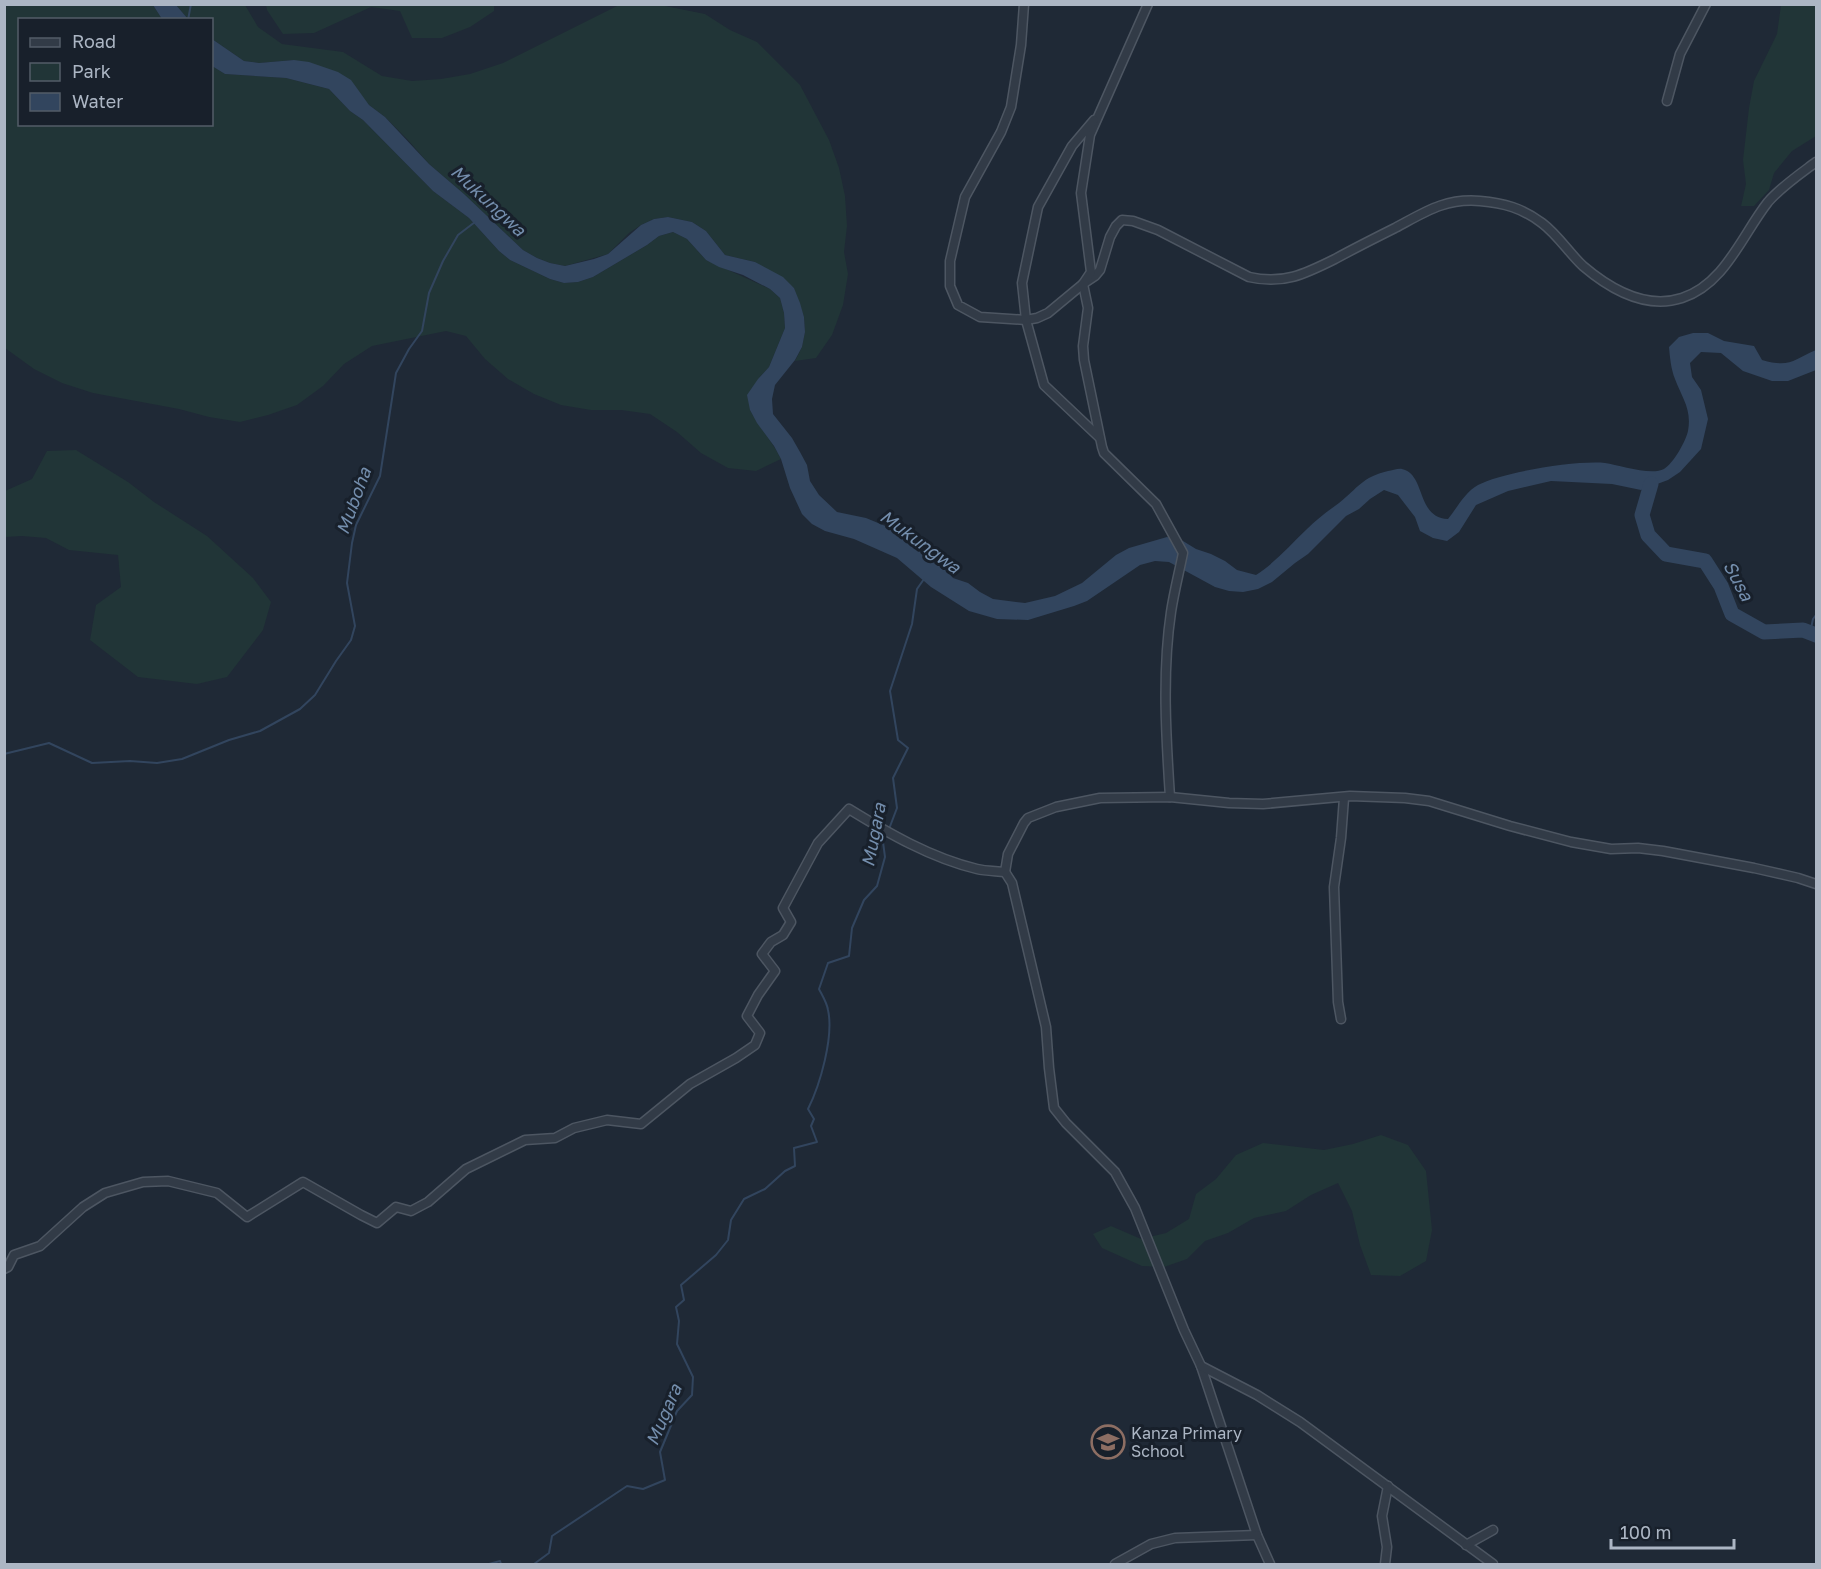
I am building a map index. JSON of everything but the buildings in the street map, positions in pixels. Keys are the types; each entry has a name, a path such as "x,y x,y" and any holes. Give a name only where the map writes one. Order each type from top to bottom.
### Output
{"street":[{"path":"1024,4 1020,56 1011,107 1001,132 965,197 949,270 950,286 958,305 980,317 1026,320 1048,313 1100,270 1110,237 1122,220 1133,221 1158,230 1249,277 1282,280 1312,271 1440,204 1476,200 1503,203 1525,212 1544,224 1584,266 1616,290 1635,299 1669,301 1682,298 1707,285 1725,265 1768,202 1816,162"},
{"path":"1148,4 1089,141 1081,193 1091,272 1083,284 1088,308 1083,346 1099,437 1104,453 1156,504 1183,553 1171,612 1167,649 1167,754 1170,797"},
{"path":"1667,101 1680,54 1706,4"},
{"path":"1099,437 1044,385 1026,320 1022,283 1038,207 1072,146 1101,112"},
{"path":"1270,1564 1257,1534 1201,1366 1184,1330 1135,1208 1119,1178 1054,1108 1045,1020 1012,884 1005,872 1008,854 1020,827 1028,818 1056,807 1100,798 1170,797 1263,804 1344,798 1429,801 1510,826 1580,843 1611,849 1638,848 1663,851 1754,868 1798,878 1816,885"},
{"path":"1341,1019 1338,1002 1334,887 1344,798"},
{"path":"4,1269 8,1267 14,1255 40,1246 76,1213 105,1192 143,1182 168,1181 217,1193 247,1217 303,1182 377,1222 396,1207 411,1211 428,1202 466,1169 525,1140 555,1138 574,1128 607,1120 641,1124 690,1084 736,1058 755,1044 760,1033 747,1016 775,971 762,954 771,942 783,935 791,922 783,908 818,843 849,810 888,833 943,857 978,869 1005,872"},
{"path":"1201,1366 1257,1395 1300,1422 1493,1564"},
{"path":"1385,1564 1387,1548 1382,1516 1388,1486"},
{"path":"1466,1545 1493,1530"},
{"path":"1116,1564 1151,1544 1175,1538 1257,1534"}],"green space":[{"path":"4,5 153,5 161,18 18,18 18,126 213,126 213,67 225,74 286,78 329,89 433,191 469,218 499,251 510,260 550,279 564,283 578,282 593,277 659,236 673,232 687,239 706,260 770,289 780,298 785,328 769,367 758,379 750,410 781,459 756,471 728,468 701,453 677,432 650,414 621,410 591,410 561,405 534,394 508,379 485,359 466,336 446,331 372,346 344,364 323,386 297,405 240,422 93,393 62,383 34,369 5,348"},
{"path":"176,5 245,5 258,27 282,44 343,52 382,76 412,81 470,74 503,63 617,6 660,5 705,14 730,30 757,42 800,85 829,140 839,168 845,196 847,226 844,252 848,274 843,305 832,335 816,358 795,361 802,347 805,332 804,317 794,288 755,262 725,255 706,231 692,222 668,217 654,219 629,233 608,254 565,266 537,258 523,250 429,164 408,140 360,94 294,60 259,63 244,61 213,40 213,18 187,18"},
{"path":"266,5 494,5 494,11 470,27 442,38 412,38 400,11 371,7 314,33 283,34"},
{"path":"1781,5 1816,5 1816,136 1792,151 1774,173 1769,190 1754,206 1741,206 1746,184 1743,160 1754,81 1777,34"},
{"path":"76,450 207,536 253,578 271,602 263,630 227,677 197,684 138,677 90,640 96,605 121,587 118,555 69,550 46,538 5,537 5,491 32,479 47,451"},
{"path":"1381,1135 1408,1145 1426,1171 1432,1230 1426,1261 1400,1276 1371,1275 1360,1245 1352,1211 1338,1183 1311,1195 1286,1211 1254,1218 1228,1233 1205,1241 1187,1259 1164,1267 1142,1266 1102,1248 1093,1234 1111,1226 1141,1239 1166,1233 1189,1219 1196,1194 1216,1179 1236,1155 1263,1143 1324,1150"}],"water":[{"path":"153,5 176,5 187,18 161,18"},
{"path":"213,40 244,61 259,63 294,60 309,62 338,72 351,80 369,105 385,117 429,164 523,250 550,263 565,266 608,254 641,225 654,219 668,217 692,222 706,231 725,255 755,262 783,277 794,288 800,303 805,332 802,347 795,360 775,385 772,399 773,414 800,452 807,465 810,481 819,495 837,512 866,518 895,530 907,540 922,546 934,555 953,578 968,583 993,599 1025,603 1055,596 1082,583 1116,555 1129,548 1167,537 1183,541 1211,554 1237,570 1256,575 1361,484 1379,473 1397,469 1410,473 1431,511 1438,517 1448,519 1473,488 1504,476 1559,465 1593,463 1605,463 1643,471 1664,469 1682,446 1689,423 1686,404 1673,371 1669,347 1679,337 1693,333 1708,333 1724,341 1754,346 1762,360 1771,362 1791,362 1816,350 1816,370 1788,381 1772,381 1743,371 1721,353 1701,352 1690,363 1692,377 1701,390 1708,419 1701,449 1680,472 1668,480 1641,490 1612,484 1551,481 1508,491 1476,505 1459,532 1447,541 1433,538 1420,531 1415,517 1398,495 1384,490 1346,516 1308,554 1272,582 1258,589 1243,592 1229,591 1215,587 1169,562 1155,561 1140,565 1087,601 1074,606 1028,620 997,619 969,611 931,587 897,558 854,539 825,531 812,524 802,514 790,488 781,459 750,410 747,395 769,367 785,328 780,298 770,289 706,260 687,239 673,232 659,236 593,277 578,282 564,283 550,279 510,260 499,251 469,218 433,191 329,89 286,78 225,74 213,67"}],"waterway":[{"path":"188,18 191,4"},
{"name":"Muboha","path":"4,754 49,743 92,763 130,761 157,763 182,759 229,740 260,731 300,709 315,695 351,640 355,626 347,583 352,543 356,525 380,476 396,373 422,331 429,293 443,261 458,235 475,222"},
{"name":"Susa","path":"1651,484 1642,515 1648,535 1666,554 1705,561 1721,586 1732,614 1764,632 1803,630 1816,635"},
{"name":"Mugara","path":"889,829 897,808 893,778 908,748 898,740 890,691 912,624 917,589 924,579"},
{"path":"1803,630 1811,628 1816,615"},
{"name":"Mugara","path":"534,1564 549,1553 552,1536 627,1486 643,1489 665,1480 660,1452 677,1411 692,1395 693,1377 677,1344 679,1321 676,1307 684,1300 681,1285 716,1255 728,1240 731,1220 744,1199 765,1189 785,1171 795,1166 794,1148 817,1142 811,1126 814,1119 808,1109 825,1061 829,1033 827,1005 819,989 828,963 849,956 852,928 864,900 877,886 885,857 883,842 887,834"},
{"name":"Mugara","path":"489,1564 500,1561 501,1564"}],"place":[{"name":"Kanza Primary School","path":"1108,1442"}],"water label":[{"name":"Mukungwa","path":"488,201"},
{"name":"Mukungwa","path":"920,542"}]}
